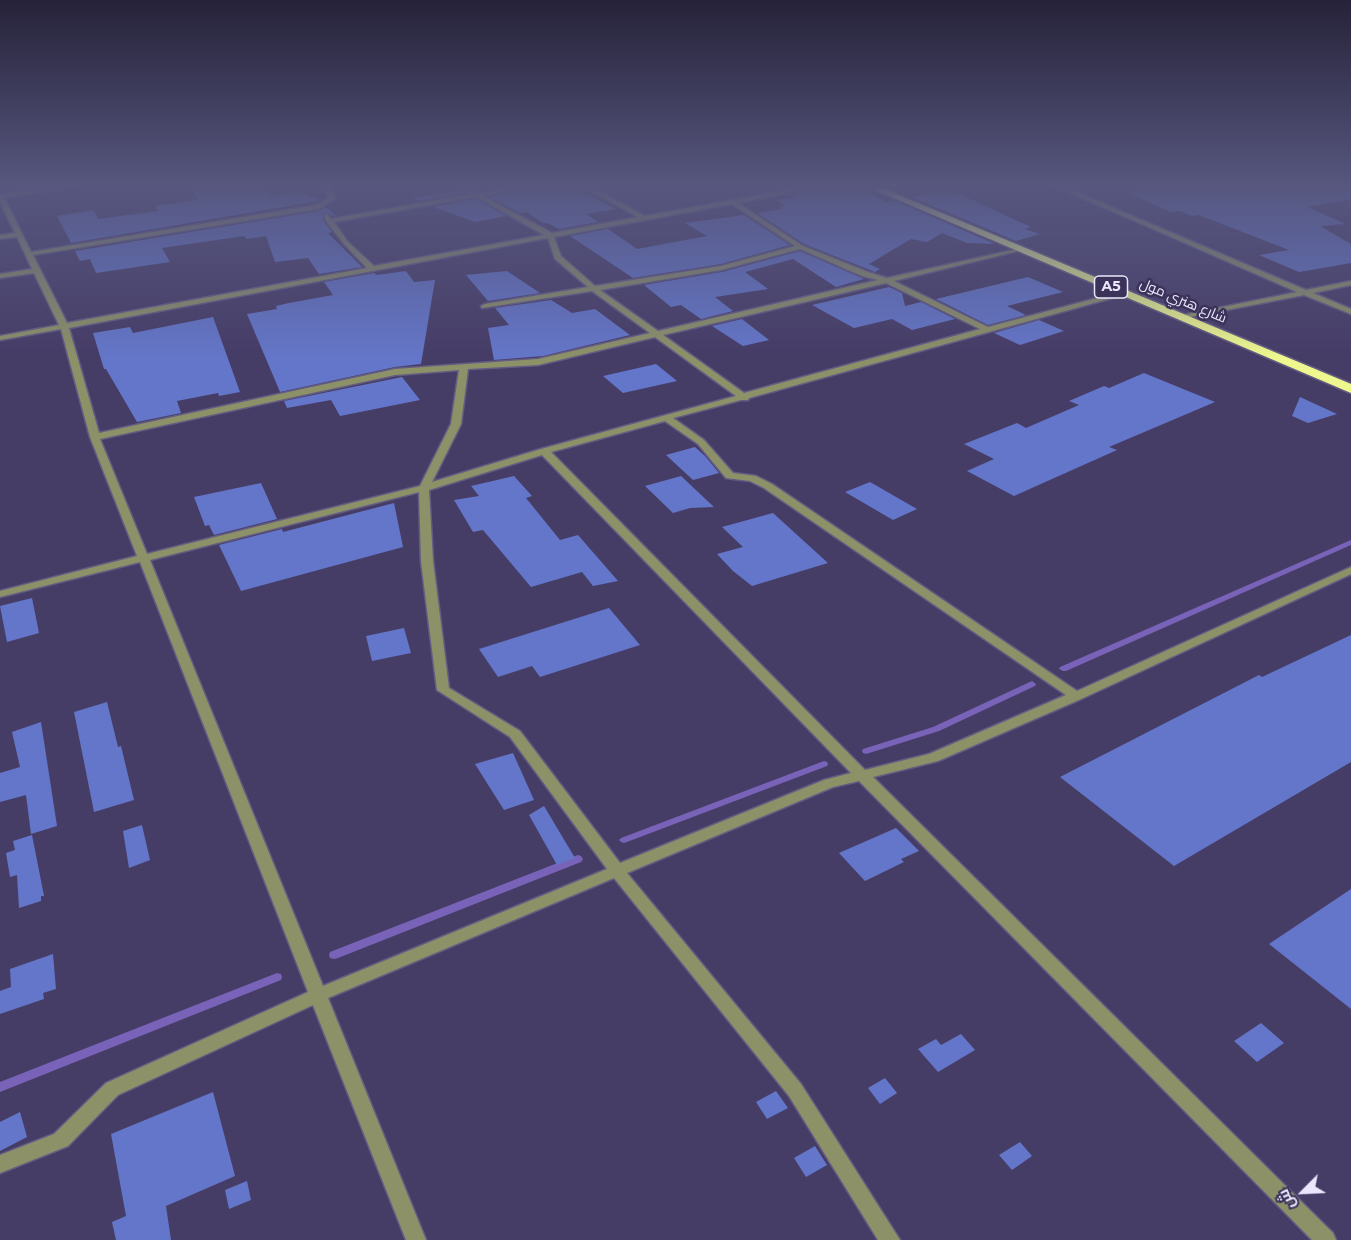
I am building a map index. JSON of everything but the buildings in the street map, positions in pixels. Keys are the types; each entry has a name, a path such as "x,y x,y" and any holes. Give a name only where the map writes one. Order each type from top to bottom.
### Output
{"highway":[{"name":"شارع هنري مول","path":"1006,243 1349,387"}],"street":[{"path":"23,243 64,326 95,437 416,1240"},
{"path":"29,254 98,243"},
{"path":"346,243 373,269"},
{"path":"0,338 509,243"},
{"path":"553,243 558,257 594,289 745,398"},
{"path":"795,243 865,274 886,280 988,330"},
{"path":"1190,243 1351,312"},
{"path":"485,306 721,268 801,247"},
{"path":"95,437 395,372 538,362 1020,249"},
{"path":"0,276 37,270"},
{"path":"1183,316 1351,283"},
{"path":"0,594 424,488 544,451 745,398 1124,292"},
{"path":"464,367 456,424 424,488 428,561 443,690 515,734 617,871 795,1090 890,1240"},
{"path":"668,419 701,442 730,476 752,478 768,486 1076,696"},
{"path":"544,451 862,775 1326,1240"},
{"path":"0,1164 61,1140 112,1089 318,995 829,783 933,758 1076,696 1351,570"}],"waterway":[{"path":"1063,669 1351,542"},
{"path":"866,751 936,729 1032,684"},
{"path":"624,840 824,764"},
{"path":"334,955 578,859"},
{"path":"0,1087 277,977"}]}
